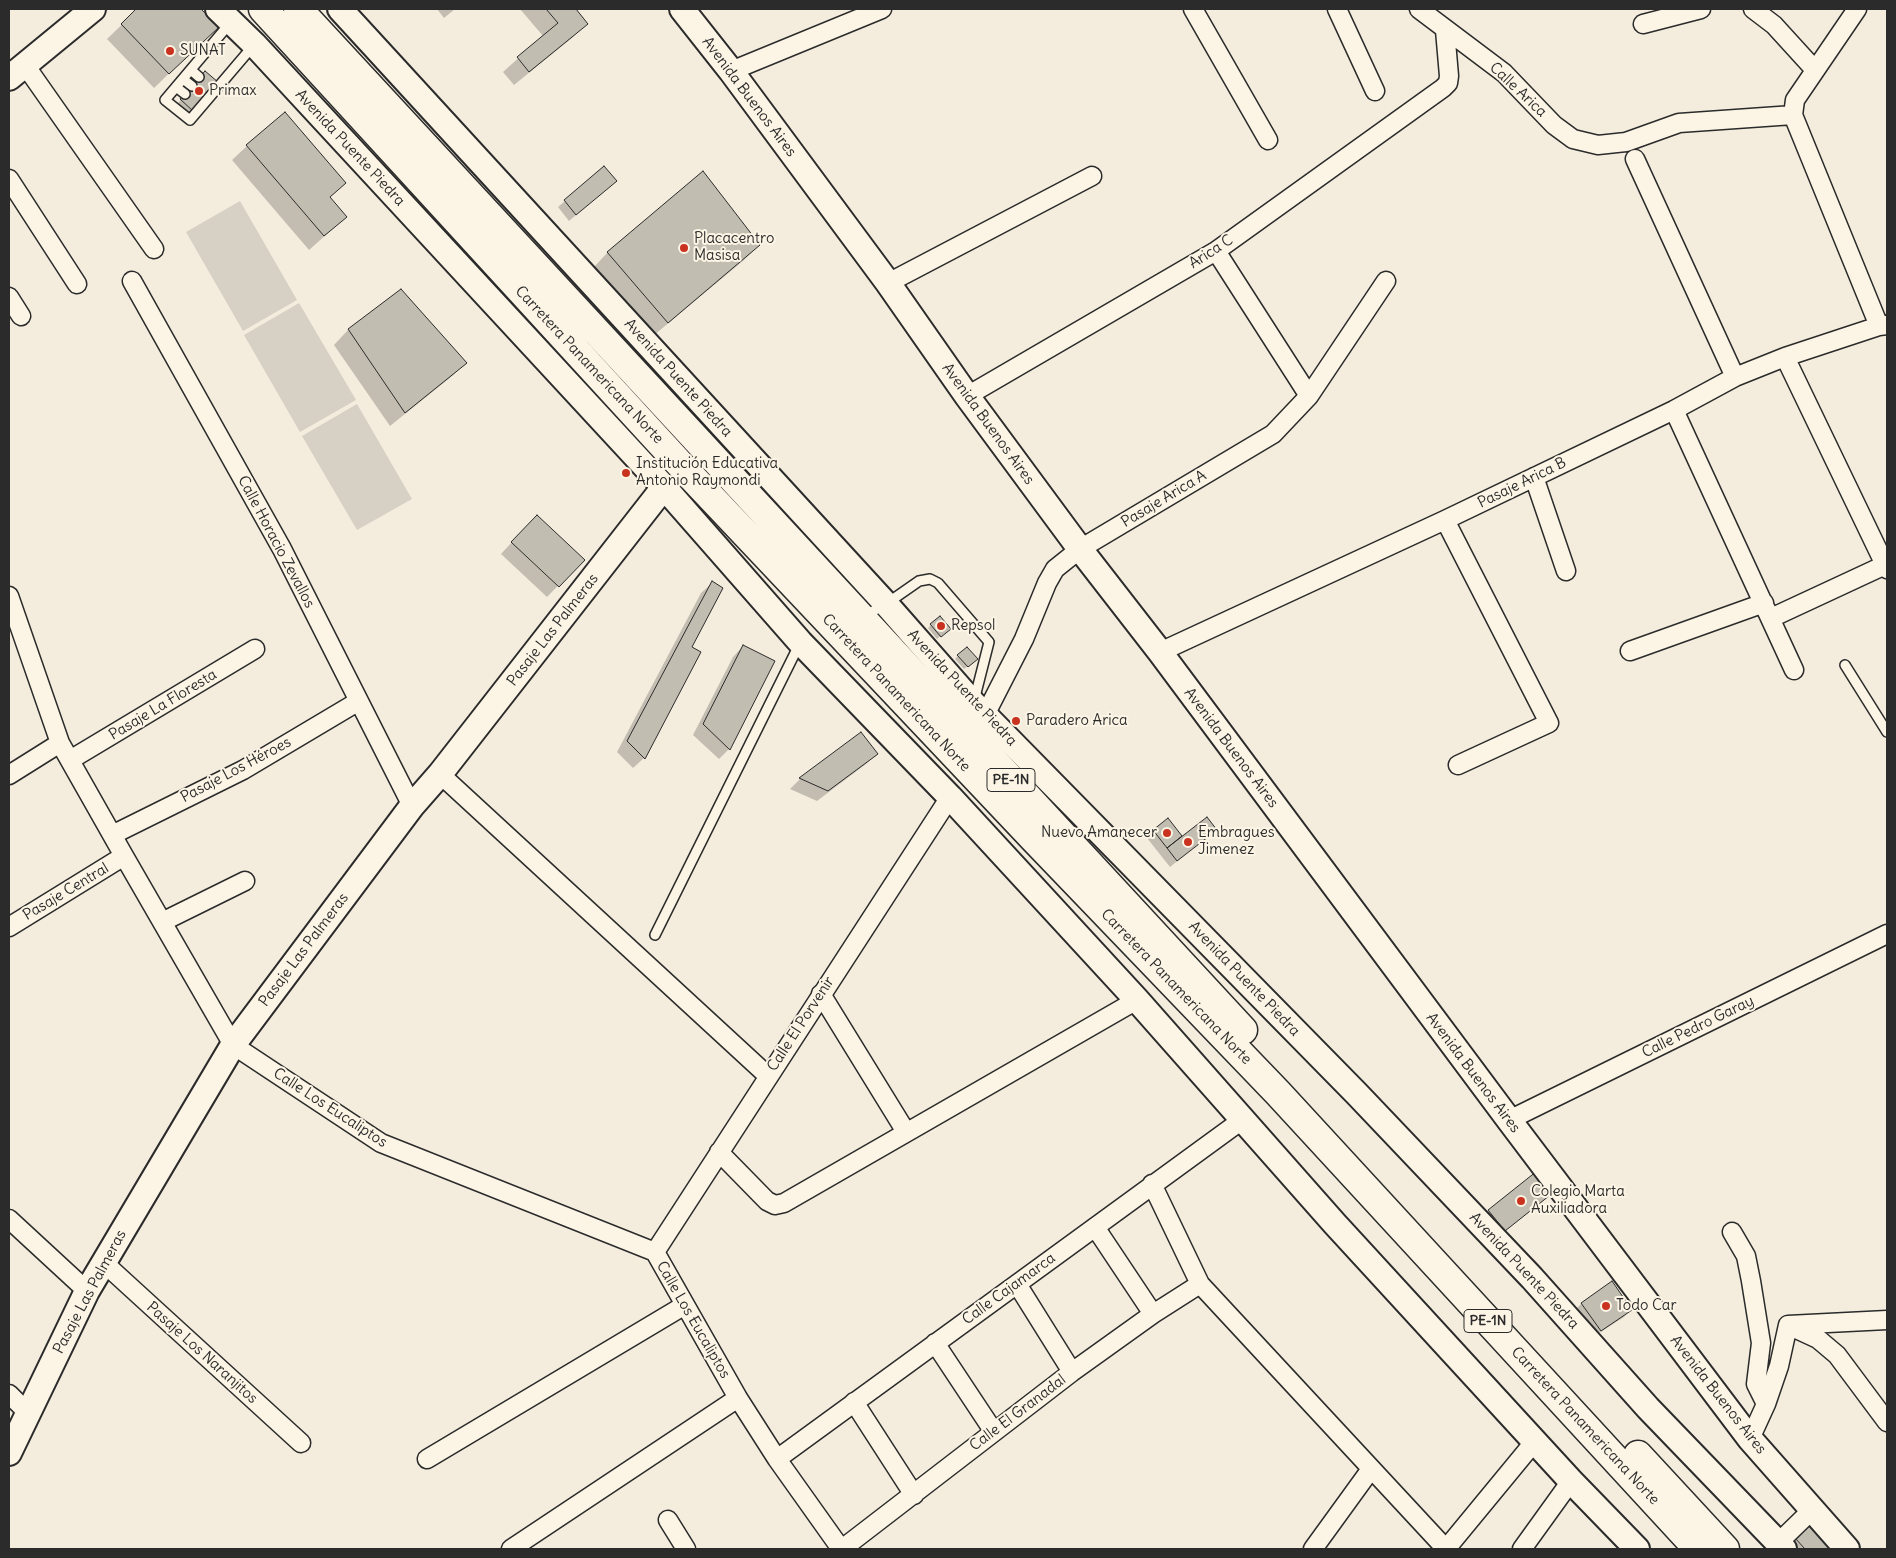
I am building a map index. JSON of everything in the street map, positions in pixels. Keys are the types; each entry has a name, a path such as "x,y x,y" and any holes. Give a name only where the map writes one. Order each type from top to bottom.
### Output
{"highway":[{"name":"Carretera Panamericana Norte","path":"263,9 689,474 1033,838 1278,1093 1698,1549"},
{"name":"Carretera Panamericana Norte","path":"298,9 861,618 972,720 1725,1549"}],"main road":[{"path":"17,71 93,9"},
{"name":"Avenida Puente Piedra","path":"340,9 886,604 972,720 1363,1101 1532,1278 1648,1408 1781,1546"},
{"name":"Avenida Buenos Aires","path":"682,9 731,71 888,284 967,396 1080,549 1160,652 1750,1440 1847,1549"},
{"name":"Avenida Puente Piedra","path":"225,15 254,44 664,488 800,642 950,798 1137,1000 1335,1224 1637,1549"},
{"name":"Pasaje Las Palmeras","path":"9,1453 87,1291 233,1045 412,806 440,774 664,488"}],"street":[{"path":"731,71 882,9"},
{"path":"1193,9 1268,140"},
{"path":"1337,9 1374,91"},
{"name":"Calle Arica","path":"1418,9 1504,73 1554,125 1573,139 1598,145 1626,142 1678,123 1793,115"},
{"path":"1642,24 1702,9"},
{"path":"1753,9 1774,25 1816,70"},
{"path":"1857,9 1795,100 1793,115 1883,325"},
{"name":"Arica C","path":"967,396 1216,251 1443,88 1448,83 1449,76 1445,30"},
{"path":"17,71 154,249"},
{"path":"1635,159 1735,377"},
{"path":"888,284 1092,176"},
{"path":"9,179 77,284"},
{"path":"1216,251 1309,396"},
{"name":"Calle Horacio Zevallos","path":"132,281 282,549 412,806"},
{"name":"Pasaje Arica A","path":"972,720 1024,639 1047,583 1055,569 1080,549 1274,434 1309,396 1386,281"},
{"path":"9,297 20,316"},
{"name":"Pasaje Arica B","path":"1160,652 1445,520 1674,410 1735,377 1785,357 1883,325"},
{"path":"1630,651 1767,610 1886,567 1785,357"},
{"path":"1674,410 1794,670"},
{"path":"1534,477 1566,571"},
{"path":"1445,520 1549,723 1458,765"},
{"name":"Calle Los Eucaliptos","path":"9,596 60,742 233,1045 381,1143 655,1252 738,1398 777,1459 842,1549"},
{"name":"Pasaje La Floresta","path":"70,760 255,649"},
{"name":"Pasaje Los Héroes","path":"112,835 243,770 359,701"},
{"path":"9,775 60,742"},
{"path":"440,774 768,1076"},
{"name":"Calle El Porvenir","path":"655,1252 950,798"},
{"name":"Pasaje Central","path":"9,927 124,856"},
{"path":"162,922 245,881"},
{"name":"Calle Pedro Garay","path":"1509,1120 1887,934"},
{"path":"821,994 906,1132"},
{"path":"719,1152 766,1201 775,1205 784,1203 1137,1000"},
{"name":"Calle Cajamarca","path":"777,1459 1242,1120"},
{"path":"1152,1184 1200,1284 1446,1549 1535,1441"},
{"path":"9,1218 87,1291"},
{"path":"1095,1226 1153,1314"},
{"path":"1732,1232 1746,1256 1751,1281 1761,1343 1756,1384 1766,1404"},
{"name":"Pasaje Los Naranjitos","path":"104,1263 301,1443"},
{"path":"1017,1284 1072,1372"},
{"name":"Calle El Granadal","path":"842,1549 1072,1372 1153,1314 1200,1284"},
{"path":"427,1459 685,1305"},
{"path":"1788,1325 1887,1320"},
{"path":"1750,1440 1766,1404 1779,1366 1788,1325"},
{"path":"1788,1325 1818,1339 1837,1355 1887,1422"},
{"path":"935,1343 994,1432"},
{"path":"9,1394 28,1413"},
{"path":"511,1549 738,1398"},
{"path":"854,1402 914,1495"},
{"path":"1313,1549 1371,1469"},
{"path":"1522,1549 1571,1480"},
{"path":"1781,1546 1812,1510"},
{"path":"668,1520 686,1549"}],"lane":[{"path":"225,15 191,70 165,100 190,120 254,44"},
{"path":"191,70 199,78"},
{"path":"183,79 192,86"},
{"path":"176,87 185,94"},
{"path":"861,618 886,604 919,581 930,579 938,583 986,636 989,642 972,720"},
{"path":"655,935 800,642"},
{"path":"1846,665 1887,732"}],"shaded area":[{"path":"240,201 297,300 243,331 186,232"},
{"path":"299,303 356,400 300,432 244,335"},
{"path":"357,404 412,499 357,530 302,436"}],"building":[{"name":"SUNAT","path":"136,9 201,9 219,27 169,74 121,24"},
{"path":"546,9 576,9 588,24 529,72 517,57 558,23"},
{"name":"Primax","path":"205,71 218,82 193,111 180,99"},
{"path":"285,112 346,183 330,197 347,217 324,236 246,145"},
{"path":"604,166 617,181 576,215 564,200"},
{"name":"Placacentro Masisa","path":"703,171 760,245 668,323 607,252"},
{"path":"401,289 467,363 405,413 348,329"},
{"path":"537,515 585,560 559,587 511,542"},
{"path":"712,581 723,588 692,647 701,652 645,759 627,741"},
{"name":"Repsol","path":"940,616 951,629 941,637 930,624"},
{"path":"743,645 775,661 730,750 703,724"},
{"name":"Repsol","path":"967,647 978,659 968,667 957,655"},
{"path":"861,732 878,754 828,791 799,778"},
{"name":"Embragues Jimenez","path":"1207,817 1217,830 1177,861 1167,848"},
{"name":"Nuevo Amanecer","path":"1168,818 1182,836 1167,848 1153,830"},
{"name":"Colegio Marta Auxiliadora","path":"1537,1171 1554,1192 1505,1231 1488,1210"},
{"name":"Todo Car","path":"1612,1281 1632,1310 1601,1331 1581,1303"},
{"path":"1809,1526 1830,1549 1805,1549 1795,1538"}],"place":[{"name":"SUNAT","path":"170,51"},
{"name":"Primax","path":"199,91"},
{"name":"Placacentro Masisa","path":"684,248"},
{"name":"Institución Educativa Antonio Raymondi","path":"626,473"},
{"name":"Repsol","path":"941,626"},
{"name":"Paradero Arica","path":"1016,721"},
{"name":"Nuevo Amanecer","path":"1167,833"},
{"name":"Embragues Jimenez","path":"1188,842"},
{"name":"Colegio Marta Auxiliadora","path":"1521,1201"},
{"name":"Todo Car","path":"1606,1306"}]}
